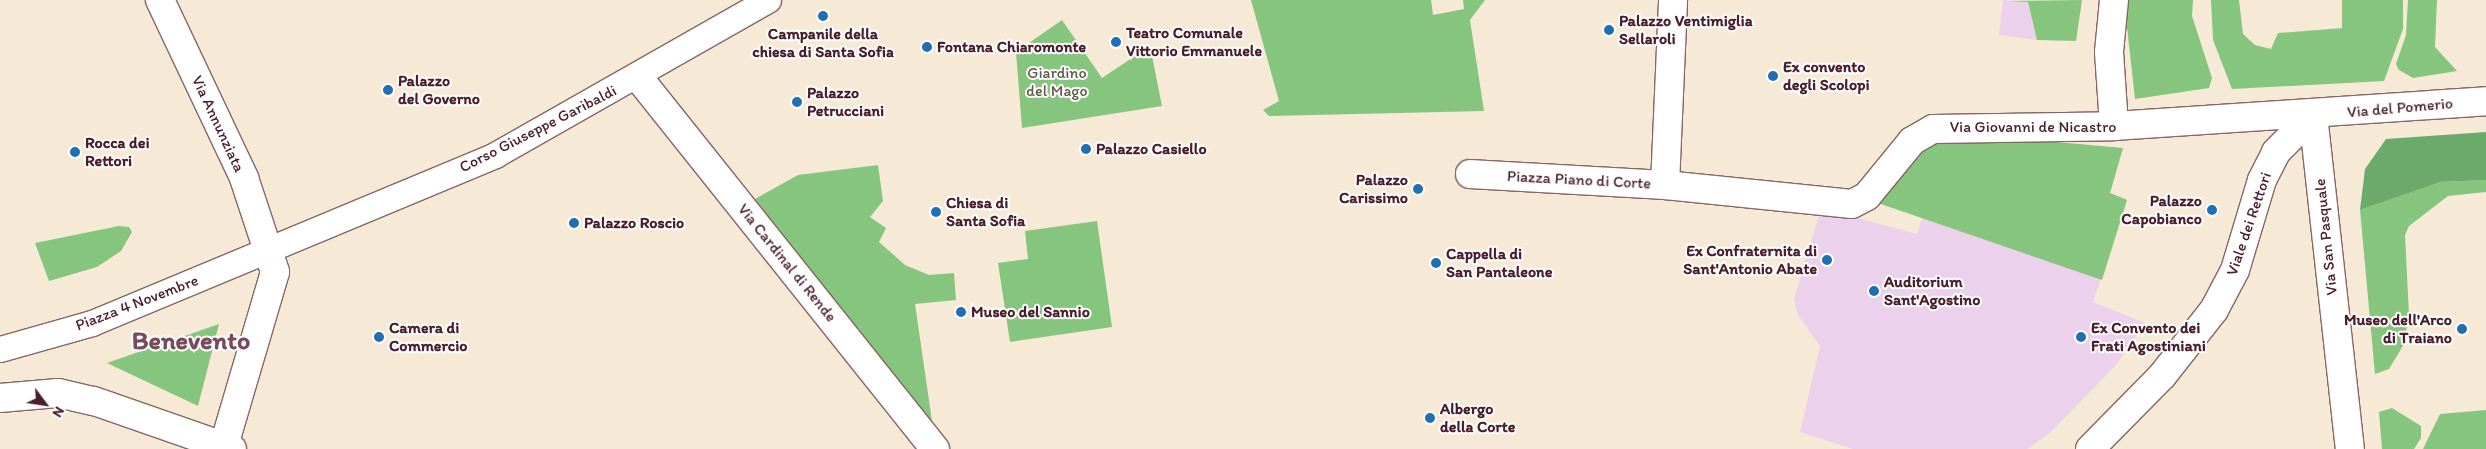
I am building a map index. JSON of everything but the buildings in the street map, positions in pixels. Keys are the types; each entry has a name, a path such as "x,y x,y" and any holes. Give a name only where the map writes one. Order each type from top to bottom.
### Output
{"street":[{"name":"Via Annunziata","path":"160,0 244,178 270,250 274,272 226,448"},
{"name":"Corso Giuseppe Garibaldi","path":"270,250 495,155 638,77 768,0"},
{"name":"Piazza Piano di Corte","path":"1470,174 1665,185 1670,134 1673,0"},
{"path":"2114,0 2109,52 2114,126"},
{"name":"Via Cardinal di Rende","path":"638,77 935,449"},
{"name":"Via del Pomerio","path":"2313,115 2486,101"},
{"name":"Via Giovanni de Nicastro","path":"1665,185 1815,200 1860,201 1912,141 1933,128 2114,126 2313,115"},
{"name":"Viale dei Rettori","path":"2090,449 2162,376 2214,310 2235,270 2262,180 2276,152 2313,115"},
{"name":"Via San Pasquale","path":"2313,115 2350,449"},
{"name":"Piazza 4 Novembre","path":"0,349 92,323 270,250"},
{"path":"0,398 58,393 94,401 226,448"}],"shaded area":[{"path":"2003,0 2028,2 2037,40 1999,35"},
{"path":"2123,148 2110,193 2127,200 2093,302 2145,323 2116,365 2049,434 2027,449 1853,449 1800,432 1820,346 1798,315 1794,299 1821,208 1917,234 1922,218 1878,203"}],"green space":[{"path":"1251,0 1431,0 1433,15 1464,9 1463,0 1485,0 1470,20 1484,111 1269,116 1263,110 1279,101"},
{"path":"2082,0 2076,41 2037,40 2028,2 2008,1"},
{"path":"2124,0 2193,0 2192,16 2212,78 2209,88 2135,99"},
{"path":"2211,0 2239,0 2243,34 2255,45 2271,49 2278,33 2342,28 2342,0 2403,0 2403,29 2384,81 2232,89 2213,40"},
{"path":"2408,0 2437,0 2435,47 2457,71 2413,78 2399,70 2396,64 2406,35"},
{"name":"Giardino del Mago","path":"1062,20 1102,78 1150,46 1162,106 1022,128 1016,52"},
{"path":"2486,132 2486,180 2441,182 2360,210 2365,169 2386,139"},
{"path":"2025,139 2123,148 2110,193 2127,200 2102,280 1878,203 1908,157 1941,140"},
{"path":"878,165 883,201 870,217 886,228 879,242 905,265 929,275 954,273 956,300 915,304 933,428 755,199 798,175"},
{"path":"2486,180 2486,192 2448,196 2409,226 2405,235 2409,315 2404,344 2389,369 2375,374 2360,210 2441,182"},
{"path":"1097,221 1112,327 1010,342 998,263 1028,259 1025,231"},
{"path":"119,226 129,227 132,232 121,251 97,267 49,281 35,243"},
{"path":"219,324 198,406 107,363"},
{"path":"2392,408 2421,426 2421,438 2414,449 2382,449 2379,412"},
{"path":"2486,410 2486,449 2423,449 2440,414"}],"place":[{"name":"Campanile della chiesa di Santa Sofia","path":"823,16"},
{"name":"Palazzo Ventimiglia Sellaroli","path":"1609,30"},
{"name":"Teatro Comunale Vittorio Emmanuele","path":"1116,42"},
{"name":"Fontana Chiaromonte","path":"927,47"},
{"name":"Ex convento degli Scolopi","path":"1773,76"},
{"name":"Palazzo del Governo","path":"388,90"},
{"name":"Palazzo Petrucciani","path":"797,102"},
{"name":"Palazzo Casiello","path":"1086,149"},
{"name":"Rocca dei Rettori","path":"75,152"},
{"name":"Palazzo Carissimo","path":"1418,189"},
{"name":"Palazzo Capobianco","path":"2212,210"},
{"name":"Chiesa di Santa Sofia","path":"936,212"},
{"name":"Palazzo Roscio","path":"574,223"},
{"name":"Ex Confraternita di Sant'Antonio Abate","path":"1827,260"},
{"name":"Cappella di San Pantaleone","path":"1436,263"},
{"name":"Auditorium Sant'Agostino","path":"1874,291"},
{"name":"Museo del Sannio","path":"961,312"},
{"name":"Museo dell'Arco di Traiano","path":"2462,329"},
{"name":"Camera di Commercio","path":"379,337"},
{"name":"Ex Convento dei Frati Agostiniani","path":"2081,337"},
{"name":"Albergo della Corte","path":"1430,418"}],"district":[{"name":"Benevento","path":"191,341"}]}
